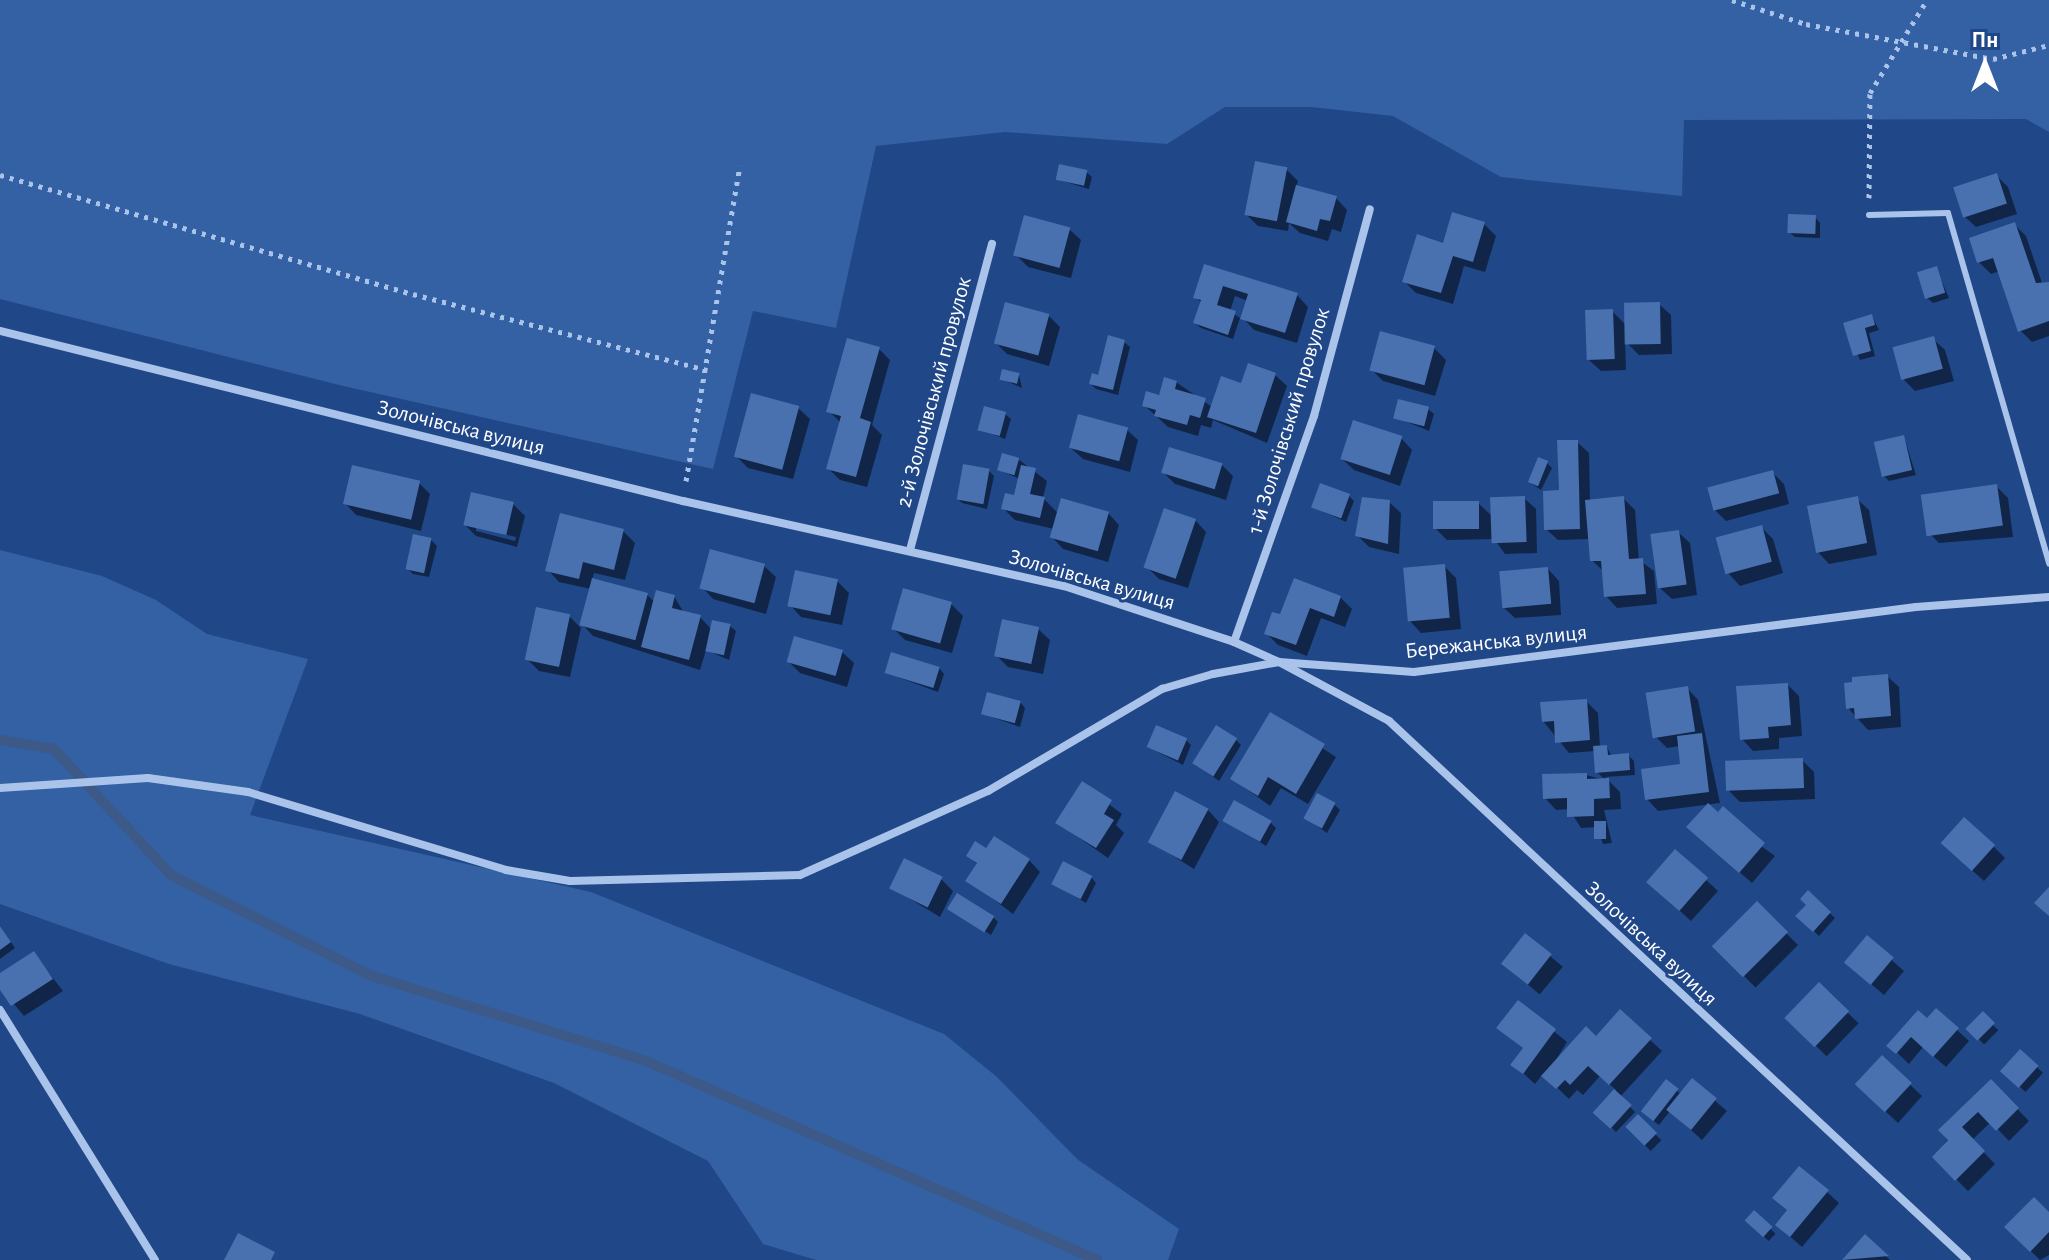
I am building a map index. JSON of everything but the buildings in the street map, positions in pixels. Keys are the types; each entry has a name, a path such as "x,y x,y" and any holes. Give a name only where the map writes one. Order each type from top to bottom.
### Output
{"street":[{"name":"1-й Золочівський провулок","path":"1234,642 1314,416 1370,209"},
{"name":"2-й Золочівський провулок","path":"910,550 992,244"},
{"name":"Золочівська вулиця","path":"0,331 683,501 1064,586 1234,642 1279,662 1389,721 1967,1260"},
{"name":"Бережанська вулиця","path":"0,788 148,778 248,792 492,867 570,881 800,875 988,791 1162,689 1279,662 1414,672 1916,607 2049,597"},
{"path":"0,1010 155,1260"}],"lane":[{"path":"1869,215 1948,213 2049,564"}],"path":[{"path":"1732,0 1806,24 1904,39 1993,59 2049,45"},
{"path":"1869,215 1870,93 1927,0"},
{"path":"683,501 740,166"},
{"path":"0,175 413,294 707,370"}],"shaded area":[{"path":"0,0 2049,0 2049,132 2026,119 1684,120 1682,196 1501,177 1393,116 1311,107 1225,107 1167,144 1005,132 876,146 836,328 753,311 713,469 339,385 0,299"},
{"path":"0,550 102,576 156,600 207,634 308,659 250,815 591,892 944,1034 997,1077 1077,1159 1179,1229 1168,1260 816,1260 763,1244 708,1161 554,1083 360,1014 169,964 0,904"}],"waterway":[{"path":"0,740 54,749 171,875 372,976 644,1060 1097,1260"}]}
